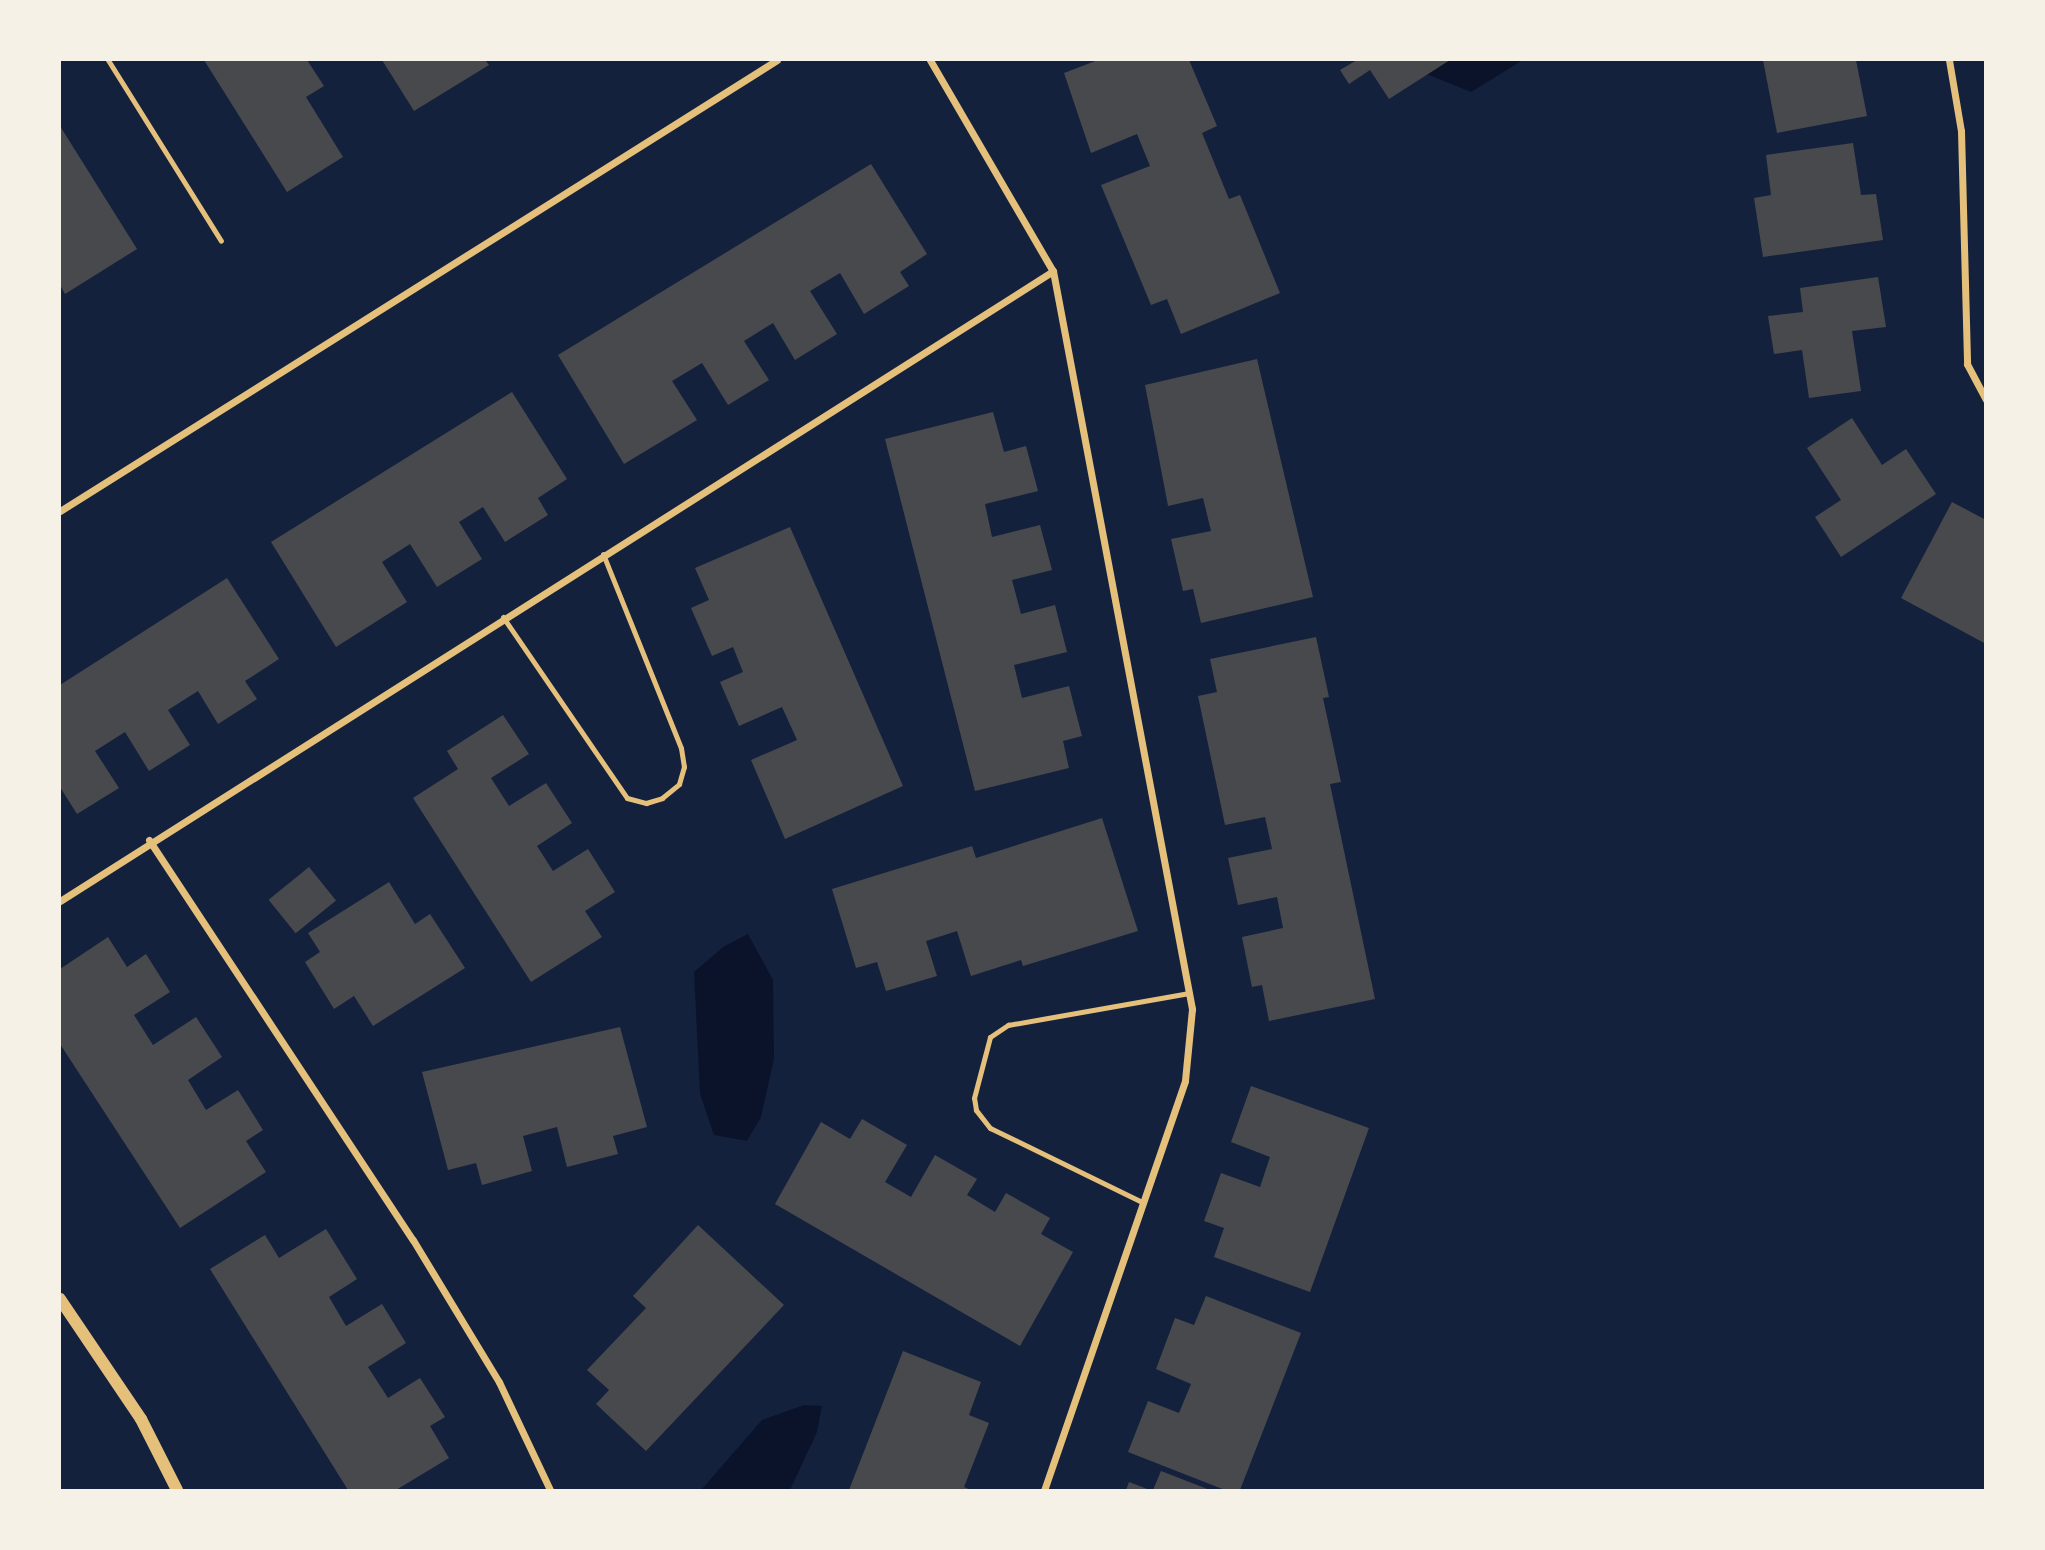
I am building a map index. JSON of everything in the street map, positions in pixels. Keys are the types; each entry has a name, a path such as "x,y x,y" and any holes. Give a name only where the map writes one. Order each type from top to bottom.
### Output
{"street":[{"path":"60,511 777,60"},
{"path":"930,60 1053,271 1192,1009 1185,1081 1044,1490"},
{"path":"1949,60 1961,131 1966,364 1986,399"},
{"path":"60,901 149,840 1053,271"},
{"path":"149,840 413,1240 499,1382 550,1490"},
{"path":"60,1299 141,1419 177,1490"}],"lane":[{"path":"108,60 221,241"},
{"path":"503,617 627,798 635,803 662,798 679,783 684,767 681,748 603,554"},
{"path":"1142,1202 990,1128 976,1110 974,1098 990,1037 1008,1025 1189,993"}],"water":[{"path":"1392,60 1523,60 1471,92"},
{"path":"748,934 773,980 774,1059 761,1117 747,1141 714,1135 700,1094 694,972 723,947"},
{"path":"804,1405 822,1406 817,1432 790,1490 701,1490 762,1420"}],"building":[{"path":"204,60 307,60 324,86 306,97 343,157 287,192"},
{"path":"382,60 485,60 489,65 414,111"},
{"path":"1098,60 1189,60 1217,126 1202,133 1229,199 1240,195 1280,293 1181,334 1167,299 1151,305 1101,185 1150,166 1137,134 1091,153 1064,73"},
{"path":"1357,60 1450,60 1389,99 1370,70 1349,84 1340,70"},
{"path":"1763,60 1856,60 1867,116 1777,133"},
{"path":"60,126 137,249 65,294 60,285"},
{"path":"1853,143 1861,195 1876,194 1883,240 1763,257 1754,198 1771,195 1766,155"},
{"path":"871,164 927,254 900,272 909,286 864,314 840,273 810,291 837,334 795,360 773,323 744,341 769,380 728,405 702,363 672,381 697,420 624,464 558,355"},
{"path":"1878,277 1886,327 1852,331 1861,391 1809,398 1802,350 1774,354 1768,316 1803,312 1800,288"},
{"path":"1257,359 1313,597 1201,623 1193,589 1183,591 1171,539 1211,531 1203,498 1168,506 1145,385"},
{"path":"512,392 567,479 538,498 548,515 505,542 483,507 459,522 482,559 437,587 410,544 382,562 407,602 336,647 271,542"},
{"path":"993,412 1004,452 1026,446 1038,491 985,504 992,537 1040,525 1052,570 1012,580 1021,614 1055,605 1067,652 1014,665 1022,698 1069,686 1082,736 1063,741 1069,768 975,791 885,439"},
{"path":"1852,418 1882,465 1906,449 1936,494 1841,557 1815,517 1841,500 1807,448"},
{"path":"1952,502 1986,520 1986,644 1901,598"},
{"path":"790,527 903,786 785,839 751,760 797,740 782,707 739,726 720,682 743,672 733,647 712,656 691,608 709,600 695,568"},
{"path":"227,578 279,659 245,681 257,699 218,724 198,691 168,710 190,745 149,771 125,732 95,751 119,788 77,814 60,787 60,685"},
{"path":"1316,637 1329,697 1323,698 1341,782 1330,784 1375,999 1269,1021 1262,985 1252,987 1242,937 1283,928 1277,897 1238,905 1228,858 1272,849 1265,817 1225,825 1198,696 1217,692 1210,659"},
{"path":"503,715 529,754 491,778 509,806 546,783 572,823 537,846 553,871 588,849 615,892 585,911 602,937 531,982 413,798 458,769 447,751"},
{"path":"1102,818 1138,931 1023,966 1021,960 971,976 957,931 926,941 937,976 886,991 877,962 856,968 832,889 972,846 976,858"},
{"path":"309,867 336,900 296,933 269,900"},
{"path":"389,882 415,924 430,914 465,968 373,1026 354,996 334,1009 305,962 320,952 308,933"},
{"path":"108,937 127,967 146,954 170,992 134,1015 153,1045 196,1017 222,1057 188,1080 206,1110 238,1090 263,1130 246,1141 266,1172 180,1228 60,1044 60,969"},
{"path":"620,1027 647,1127 613,1136 618,1154 567,1167 557,1127 523,1136 532,1171 482,1185 476,1163 448,1170 422,1072"},
{"path":"1251,1086 1369,1128 1310,1292 1214,1257 1224,1228 1204,1221 1221,1173 1260,1187 1270,1157 1231,1142"},
{"path":"862,1119 907,1145 885,1182 911,1197 935,1155 977,1179 967,1195 995,1212 1006,1193 1050,1218 1041,1234 1073,1252 1020,1346 775,1204 821,1122 850,1139"},
{"path":"698,1225 784,1305 646,1451 596,1404 609,1390 587,1370 646,1308 633,1296"},
{"path":"326,1229 357,1279 329,1297 346,1326 382,1304 406,1343 368,1367 388,1398 420,1378 445,1417 430,1426 449,1458 396,1490 348,1490 210,1269 265,1235 279,1258"},
{"path":"1206,1296 1301,1333 1240,1490 1225,1490 1128,1452 1148,1401 1179,1413 1191,1384 1156,1369 1175,1318 1194,1325"},
{"path":"903,1351 981,1382 969,1415 989,1423 964,1487 971,1490 849,1490"},
{"path":"1161,1471 1210,1490 1153,1490"},
{"path":"1129,1482 1150,1490 1126,1490"}]}
